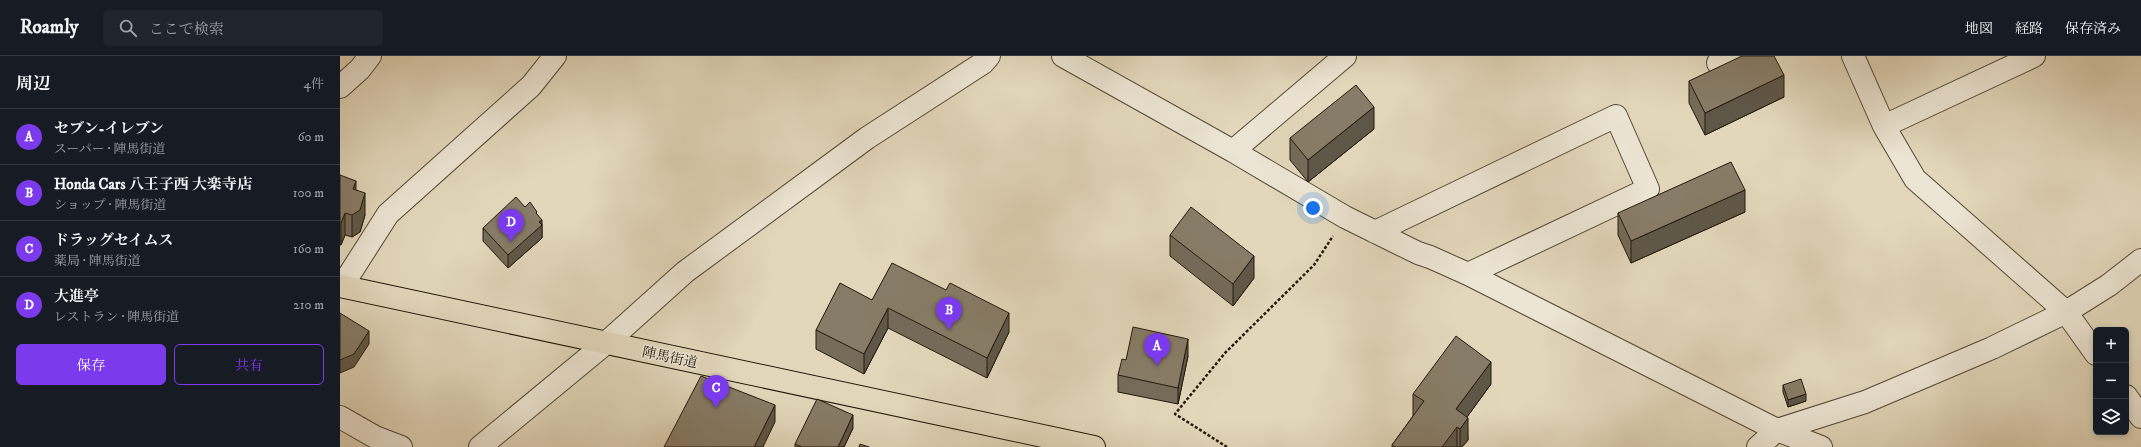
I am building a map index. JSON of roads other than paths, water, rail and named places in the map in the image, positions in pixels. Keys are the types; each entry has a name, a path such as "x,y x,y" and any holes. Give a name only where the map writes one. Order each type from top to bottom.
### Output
{"main road":[{"name":"陣馬街道","path":"341,286 1094,447"}],"street":[{"path":"340,87 360,69 370,56"},
{"path":"341,286 388,214 531,86 555,56"},
{"path":"480,447 606,343 685,272 867,138 983,63 990,56"},
{"path":"1063,56 1375,232 1418,253 1468,274 1777,430 1822,447"},
{"path":"1233,151 1345,56"},
{"path":"1884,126 2034,56"},
{"path":"1857,57 1884,126 1914,179 2066,312 2093,350"},
{"path":"1375,232 1616,116 1648,190 1468,274"},
{"path":"1758,447 1777,430 1865,402 1902,387 1992,348 2066,312 2109,285 2141,260"},
{"path":"2128,399 2141,417"},
{"path":"340,417 375,437 401,447"}],"place":[{"name":"大進亭","path":"511,242"},
{"name":"Honda Cars 八王子西 大楽寺店","path":"949,330"},
{"name":"セブン-イレブン","path":"1157,366"},
{"name":"ドラッグセイムス","path":"716,408"}]}
